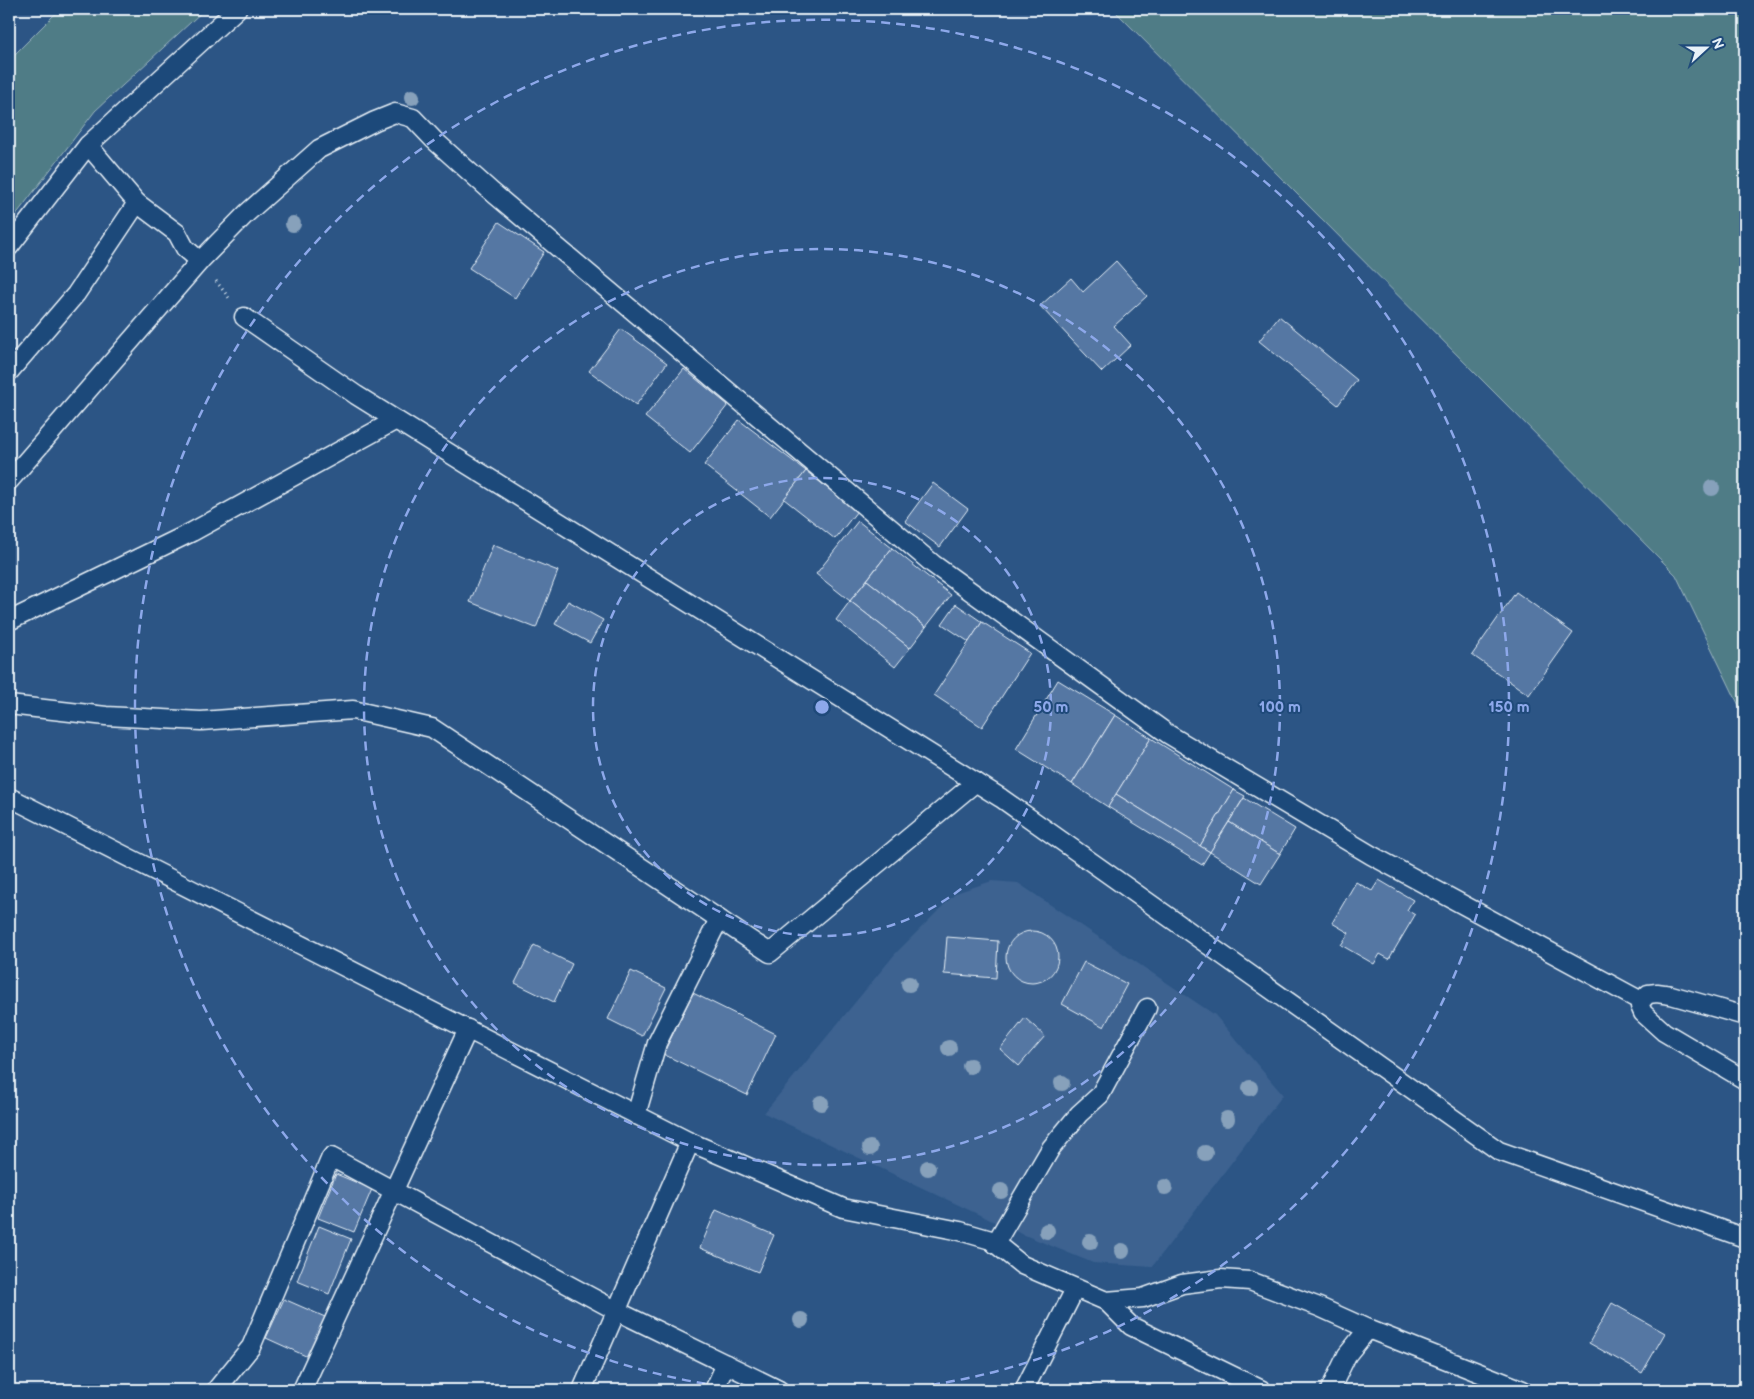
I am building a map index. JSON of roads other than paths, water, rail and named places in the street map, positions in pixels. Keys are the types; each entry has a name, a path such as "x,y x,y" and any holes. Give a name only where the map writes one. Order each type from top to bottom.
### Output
{"lane":[{"path":"9,247 88,145 238,9"},
{"path":"9,482 200,261 247,213 319,149 374,121 395,113 413,118 434,140 492,192 933,564 1168,734 1371,855 1641,1000"},
{"path":"88,145 137,203 177,233 185,248 200,261"},
{"path":"9,372 76,294 137,203"},
{"path":"244,317 356,395 1001,798 1499,1151 1745,1238"},
{"path":"9,621 192,532 396,420"},
{"path":"9,705 106,716 200,721 353,710 432,728 770,953 976,782"},
{"path":"9,796 690,1142 843,1208 960,1231 991,1240 1022,1265 1106,1301 1131,1326 1262,1390"},
{"path":"636,1114 657,1044 719,919"},
{"path":"1745,1016 1671,995 1657,993 1648,994 1641,1000 1640,1006 1643,1013 1664,1032 1745,1080"},
{"path":"995,1244 1051,1148 1079,1114 1100,1095 1146,1008"},
{"path":"302,1390 468,1029"},
{"path":"582,1390 690,1142"},
{"path":"216,1390 251,1347 331,1157 617,1311 779,1390"},
{"path":"1106,1301 1143,1298 1182,1284 1221,1279 1250,1281 1523,1390"},
{"path":"1024,1390 1075,1289"},
{"path":"1330,1390 1347,1355 1368,1329"},
{"path":"714,1390 726,1364"}]}
